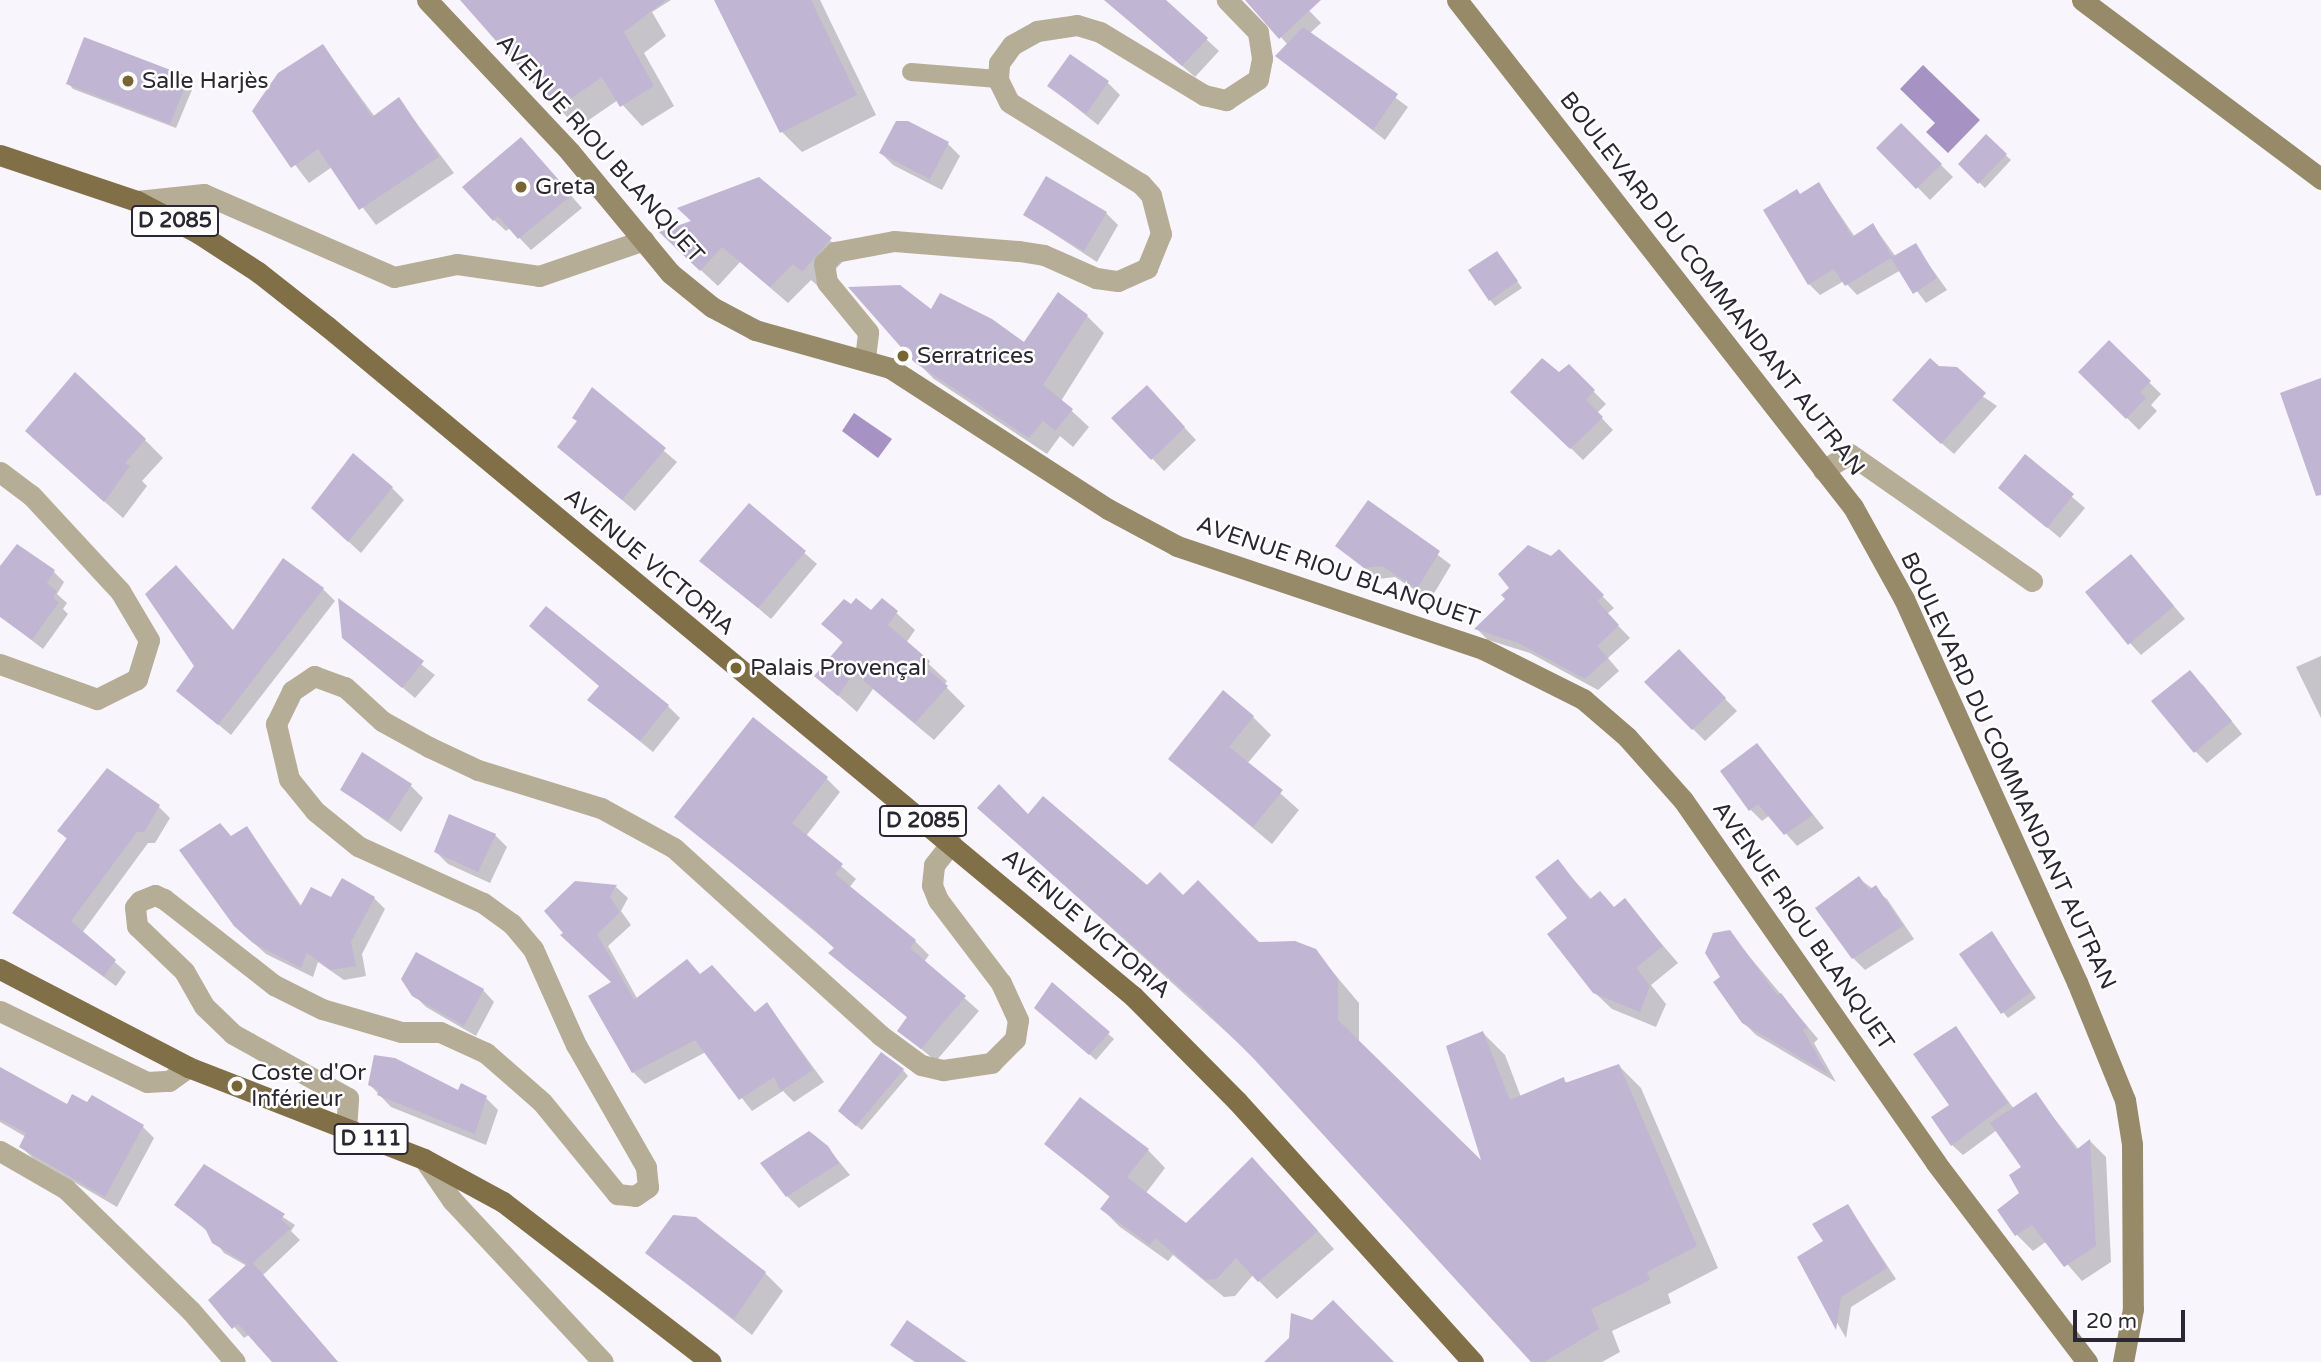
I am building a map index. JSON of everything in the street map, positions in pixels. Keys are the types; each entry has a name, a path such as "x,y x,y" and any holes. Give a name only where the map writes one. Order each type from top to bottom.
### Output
{"main road":[{"name":"AVENUE VICTORIA","path":"0,155 137,201 198,233 298,303 1133,996 1237,1101 1473,1362"},
{"name":"D 111","path":"0,969 188,1067 424,1158 503,1202 711,1362"}],"street":[{"name":"AVENUE RIOU BLANQUET","path":"428,0 570,152 670,272 733,319 755,330 865,358 920,384 1108,509 1177,546 1483,649 1583,699 1627,737 1683,800 1936,1163 2087,1362"},
{"path":"865,358 868,332 827,282 824,263 835,252 894,241 992,247 1044,256 1096,278 1118,282 1147,268 1161,234 1158,210 1146,190 1009,102 998,79 999,63 1012,45 1037,31 1077,25 1100,32 1204,95 1226,100 1258,79 1262,58 1258,32 1227,0"},
{"name":"BOULEVARD DU COMMANDANT AUTRAN","path":"1457,0 1853,507 1903,599 2072,970 2124,1100 2132,1144 2133,1310 2123,1362"},
{"path":"2082,0 2321,178"},
{"path":"137,201 204,194 394,277 457,264 540,276 644,240"},
{"path":"1823,470 1850,454 2032,581"},
{"path":"0,472 31,495 120,592 149,640 137,679 97,699 0,664"},
{"path":"346,1129 348,1098 233,1034 204,1006 184,971 137,926 135,907 140,901 155,895 164,899 274,985 322,1009 401,1032 440,1032 486,1053 542,1102 617,1194 635,1196 648,1187 646,1167 576,1045 533,949 512,924 483,903 358,846 315,811 289,779 276,724 292,691 314,676 345,687 382,721 429,747 478,770 601,808 674,848 880,1035 921,1065 943,1070 990,1063 1015,1039 1017,1020 1001,983 938,900 932,885 934,865 951,843"},
{"path":"0,1011 147,1082 169,1081 188,1067"},
{"path":"0,1151 66,1189 191,1311 236,1362"},
{"path":"424,1158 452,1200 603,1362"}],"lane":[{"path":"911,72 998,79"}],"shaded area":[{"path":"1923,65 1980,120 1948,153 1926,132 1935,123 1900,89"},
{"path":"854,413 892,439 878,458 842,431"}],"building":[{"path":"460,0 666,0 624,32 654,86 620,107 602,77 556,109"},
{"path":"714,0 811,0 857,95 780,133"},
{"path":"1104,0 1166,0 1208,38 1182,66"},
{"path":"1245,0 1321,0 1279,39"},
{"path":"1303,27 1398,94 1373,130 1275,56"},
{"name":"Salle Harjès","path":"84,37 189,77 170,124 66,84"},
{"path":"323,44 372,117 399,97 439,157 359,210 318,149 291,168 252,111 278,73"},
{"path":"1070,54 1109,81 1086,114 1047,86"},
{"path":"896,121 908,121 949,142 930,179 879,153"},
{"path":"1901,123 1942,164 1916,189 1876,148"},
{"path":"1986,134 2007,154 1978,184 1958,164"},
{"name":"Greta","path":"521,137 572,195 518,239 498,216 493,221 462,187"},
{"path":"1046,176 1107,212 1084,251 1023,215"},
{"path":"759,177 832,238 802,272 793,264 770,287 722,247 700,271 659,232 691,221 677,208"},
{"path":"1819,182 1852,237 1873,223 1892,257 1916,243 1937,278 1913,294 1891,258 1845,286 1834,269 1808,285 1763,210 1797,189 1800,194"},
{"path":"1497,251 1518,281 1489,301 1468,270"},
{"path":"900,285 931,309 940,293 992,319 1024,342 1058,292 1088,315 1043,385 1073,409 1055,431 1043,421 1029,438 914,362 848,287"},
{"path":"2109,340 2151,381 2140,392 2146,398 2126,419 2078,372"},
{"path":"1542,358 1559,372 1569,364 1595,390 1586,400 1603,417 1570,449 1510,392"},
{"path":"1930,358 1939,366 1957,367 1986,393 1941,444 1892,400"},
{"path":"75,372 146,439 125,463 130,466 104,502 25,431"},
{"path":"2321,378 2321,495 2316,496 2280,393"},
{"path":"1147,385 1185,427 1151,460 1111,418"},
{"path":"592,387 666,448 622,500 557,447 577,421 572,418"},
{"path":"353,453 393,487 348,542 311,508"},
{"path":"2025,454 2074,494 2047,528 1998,488"},
{"path":"1368,500 1440,551 1417,589 1382,566 1364,568 1335,546"},
{"path":"749,503 806,551 758,608 699,561"},
{"path":"17,544 55,570 47,583 57,591 53,598 59,602 32,640 0,617 0,566"},
{"path":"1528,545 1551,556 1559,549 1604,595 1597,601 1619,625 1597,646 1608,658 1585,679 1516,642 1474,629 1505,599 1501,595 1509,588 1498,574"},
{"path":"2131,554 2174,606 2128,645 2085,592"},
{"path":"283,558 324,588 218,725 176,691 194,666 145,594 176,565 233,630"},
{"path":"338,598 424,661 402,688 342,638"},
{"path":"856,598 871,610 882,598 898,611 888,625 930,661 926,668 948,686 915,723 854,673 838,696 814,676 843,642 821,624 844,599 851,604"},
{"path":"546,606 669,705 640,741 587,700 599,686 529,626"},
{"path":"1679,649 1726,698 1692,730 1644,682"},
{"path":"2190,670 2232,721 2194,753 2151,701"},
{"path":"1223,690 1254,716 1229,747 1283,790 1253,827 1168,759"},
{"path":"753,717 828,777 792,823 843,864 835,874 916,940 910,948 966,996 921,1049 897,1031 907,1017 828,953 834,948 807,923 674,817"},
{"path":"1757,743 1813,815 1784,835 1758,804 1749,811 1720,771"},
{"path":"362,752 412,784 388,821 340,790"},
{"path":"107,768 160,805 144,832 137,832 71,921 116,960 104,976 12,913 67,838 57,831"},
{"path":"999,784 1028,814 1043,796 1147,885 1160,872 1183,895 1198,880 1259,942 1295,941 1316,949 1338,979 1338,1020 1481,1160 1446,1046 1483,1031 1510,1100 1564,1077 1565,1083 1619,1064 1697,1246 1647,1272 1650,1280 1591,1309 1599,1329 1544,1362 1531,1362 1254,1059 1200,1005 977,808"},
{"path":"449,814 496,834 478,872 434,852"},
{"path":"220,823 231,836 247,826 300,907 311,887 331,897 342,878 375,897 351,942 356,966 331,970 307,953 301,968 253,943 234,926 179,850"},
{"path":"1558,859 1589,900 1600,891 1614,907 1625,898 1663,946 1636,968 1650,986 1640,1012 1593,993 1547,934 1567,918 1535,877"},
{"path":"1859,876 1869,890 1876,885 1903,926 1852,959 1815,908"},
{"path":"575,881 617,885 610,897 620,912 597,934 634,1000 687,959 700,974 712,965 755,1012 767,1002 813,1070 781,1091 774,1077 739,1100 695,1040 632,1073 588,996 611,982 560,935 563,933 544,911"},
{"path":"1730,930 1777,995 1781,993 1807,1027 1803,1030 1828,1074 1742,1023 1713,982 1720,977 1705,953 1713,933"},
{"path":"1992,931 2031,992 2001,1014 1959,954"},
{"path":"416,952 484,989 464,1026 412,996 401,979"},
{"path":"1052,982 1110,1032 1089,1055 1034,1008"},
{"path":"1956,1026 2008,1103 1951,1146 1931,1117 1949,1105 1913,1054"},
{"path":"881,1052 904,1069 856,1126 838,1111"},
{"path":"374,1055 395,1058 458,1090 461,1083 487,1096 475,1134 377,1095 379,1090 368,1085"},
{"path":"0,1067 67,1104 72,1094 87,1102 92,1095 144,1125 105,1197 19,1147 26,1133 0,1119"},
{"path":"2036,1092 2076,1150 2090,1139 2096,1246 2064,1267 2032,1225 2015,1236 1997,1210 2019,1193 2009,1175 2021,1167 1990,1123"},
{"path":"1080,1097 1149,1149 1127,1177 1186,1223 1252,1157 1318,1231 1258,1282 1236,1258 1217,1279 1205,1280 1155,1238 1150,1245 1100,1209 1110,1196 1044,1144"},
{"path":"809,1131 828,1146 839,1163 786,1197 760,1163"},
{"path":"204,1164 285,1214 281,1219 291,1228 253,1263 338,1362 272,1362 238,1324 232,1329 208,1300 247,1264 212,1243 205,1228 174,1205"},
{"path":"1848,1204 1887,1268 1841,1297 1836,1330 1797,1257 1823,1241 1812,1224"},
{"path":"673,1215 696,1217 766,1272 734,1319 645,1253"},
{"path":"1333,1300 1394,1362 1264,1362 1289,1338 1291,1313 1312,1320"},
{"path":"907,1320 967,1362 915,1362 890,1345"}],"place":[{"name":"Salle Harjès","path":"128,81"},
{"name":"Greta","path":"521,187"},
{"name":"Serratrices","path":"903,356"},
{"name":"Palais Provençal","path":"736,668"},
{"name":"Coste d'Or Inférieur","path":"237,1086"}]}
